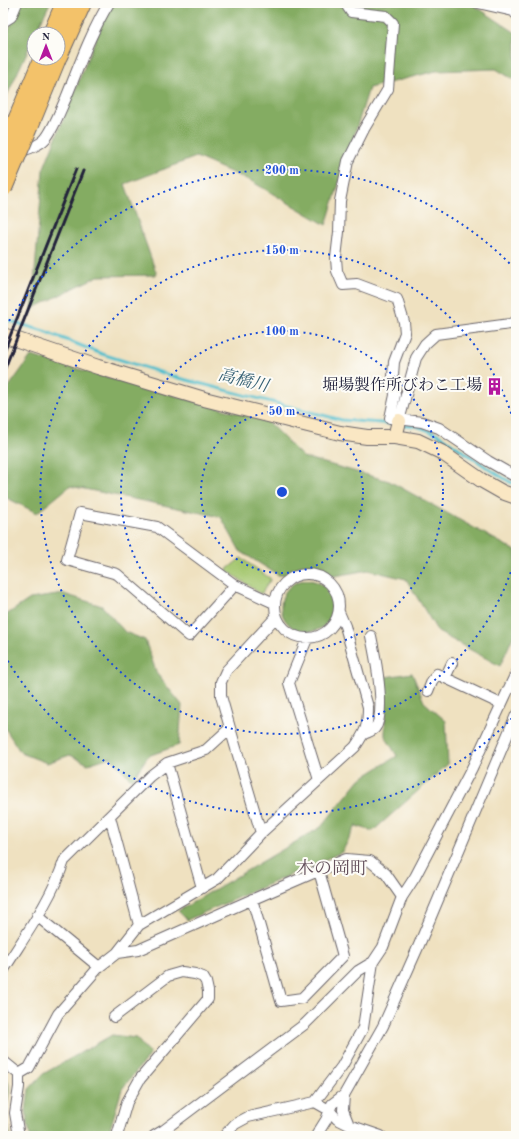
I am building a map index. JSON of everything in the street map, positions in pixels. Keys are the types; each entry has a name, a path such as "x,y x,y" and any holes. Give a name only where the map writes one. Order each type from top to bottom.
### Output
{"highway":[{"path":"55,26 65,3"},
{"path":"66,39 82,3"},
{"path":"3,188 41,66"},
{"path":"3,154 24,121 53,66"}],"street":[{"path":"3,22 11,17 17,3"},
{"path":"3,154 23,152 43,141 55,124 88,46 109,3"},
{"path":"345,3 351,12 386,16 393,23 388,89 364,129 348,161 340,201 336,258 337,271 343,285 357,284 397,299 404,322 405,333 394,362 393,376 395,395 390,418 422,422 439,428 488,461 516,476"},
{"path":"478,3 513,11 516,14"},
{"path":"395,437 416,358 425,344 436,334 510,324 516,320"},
{"path":"3,335 98,367 212,401 340,434 395,437 418,441 442,452 481,480 516,498"},
{"path":"235,586 189,636 117,574 67,560 80,513 157,526 235,586 274,603"},
{"path":"19,1074 29,1068 58,1014 99,967 117,953 139,925 217,879 261,834 355,747 364,734 368,719 368,707 345,626 339,612 339,599 334,587 324,578 312,573 298,574 286,580 278,590 274,603 276,618 288,633 307,639 322,636 333,626 339,612"},
{"path":"261,834 221,696 221,682 226,671 276,618"},
{"path":"364,734 374,729 379,720 380,696 371,636"},
{"path":"307,639 289,683 319,780"},
{"path":"445,678 452,663"},
{"path":"224,1136 235,1124 248,1117 315,1102 342,1066 363,1028 373,962 383,947 402,897 416,877 468,775 516,673"},
{"path":"428,691 437,674 501,704"},
{"path":"316,1136 326,1120 332,1104 344,1095 383,1026 419,946 516,715"},
{"path":"3,971 38,916 59,877 64,861 150,776 166,763 206,750 230,728"},
{"path":"166,763 202,888"},
{"path":"110,817 139,925"},
{"path":"117,953 138,950 346,859 370,861 386,874 402,897"},
{"path":"252,899 281,1001 302,998 343,956 318,871"},
{"path":"38,916 99,967"},
{"path":"154,1136 305,1024 358,971 373,962"},
{"path":"114,1017 168,976 182,972 195,974 203,977 206,982 208,999 140,1079 127,1102 117,1136"},
{"path":"3,1061 19,1074"},
{"path":"19,1074 15,1113 19,1136"},
{"path":"344,1095 343,1110 349,1125"},
{"path":"315,1102 329,1110 337,1119 380,1136"}],"green space":[{"path":"20,3 50,3 39,26 26,26 26,54 3,104 3,43"},
{"path":"110,3 467,3 475,6 516,33 516,81 496,69 436,71 369,88 326,225 251,181 196,157 125,184 157,275 98,276 32,309 43,170"},
{"path":"31,356 267,421 303,457 389,481 516,551 516,630 500,666 438,632 406,579 368,570 335,576 278,575 240,551 221,517 70,486 37,513 3,496 3,395"},
{"path":"241,558 271,579 261,594 226,570"},
{"path":"307,580 317,582 325,588 331,596 333,606 331,616 325,624 317,630 307,632 297,630 289,624 283,616 281,606 283,596 289,588 297,582"},
{"path":"64,594 102,606 125,632 145,640 157,674 182,705 179,745 148,756 132,780 110,757 88,764 70,755 47,763 21,753 3,725 3,617 30,599"},
{"path":"412,673 424,702 446,721 448,764 373,831 356,826 342,852 187,920 178,911 321,827 360,779 397,756 385,736 385,677"},
{"path":"112,1035 136,1038 150,1054 122,1089 108,1136 30,1136 26,1111 29,1089 43,1074"},
{"path":"3,1072 9,1088 6,1117 7,1126 11,1136 3,1136"}],"waterway":[{"name":"高橋川","path":"3,319 44,331 102,354 179,378 342,420 394,424"},
{"name":"高橋川","path":"402,425 416,426 438,434 486,467 510,482 516,484"}],"railway":[{"path":"3,354 76,169"},
{"path":"3,373 83,171"}],"place":[{"name":"堀場製作所びわこ工場","path":"495,386"}],"district":[{"name":"木の岡町","path":"332,869"}]}
